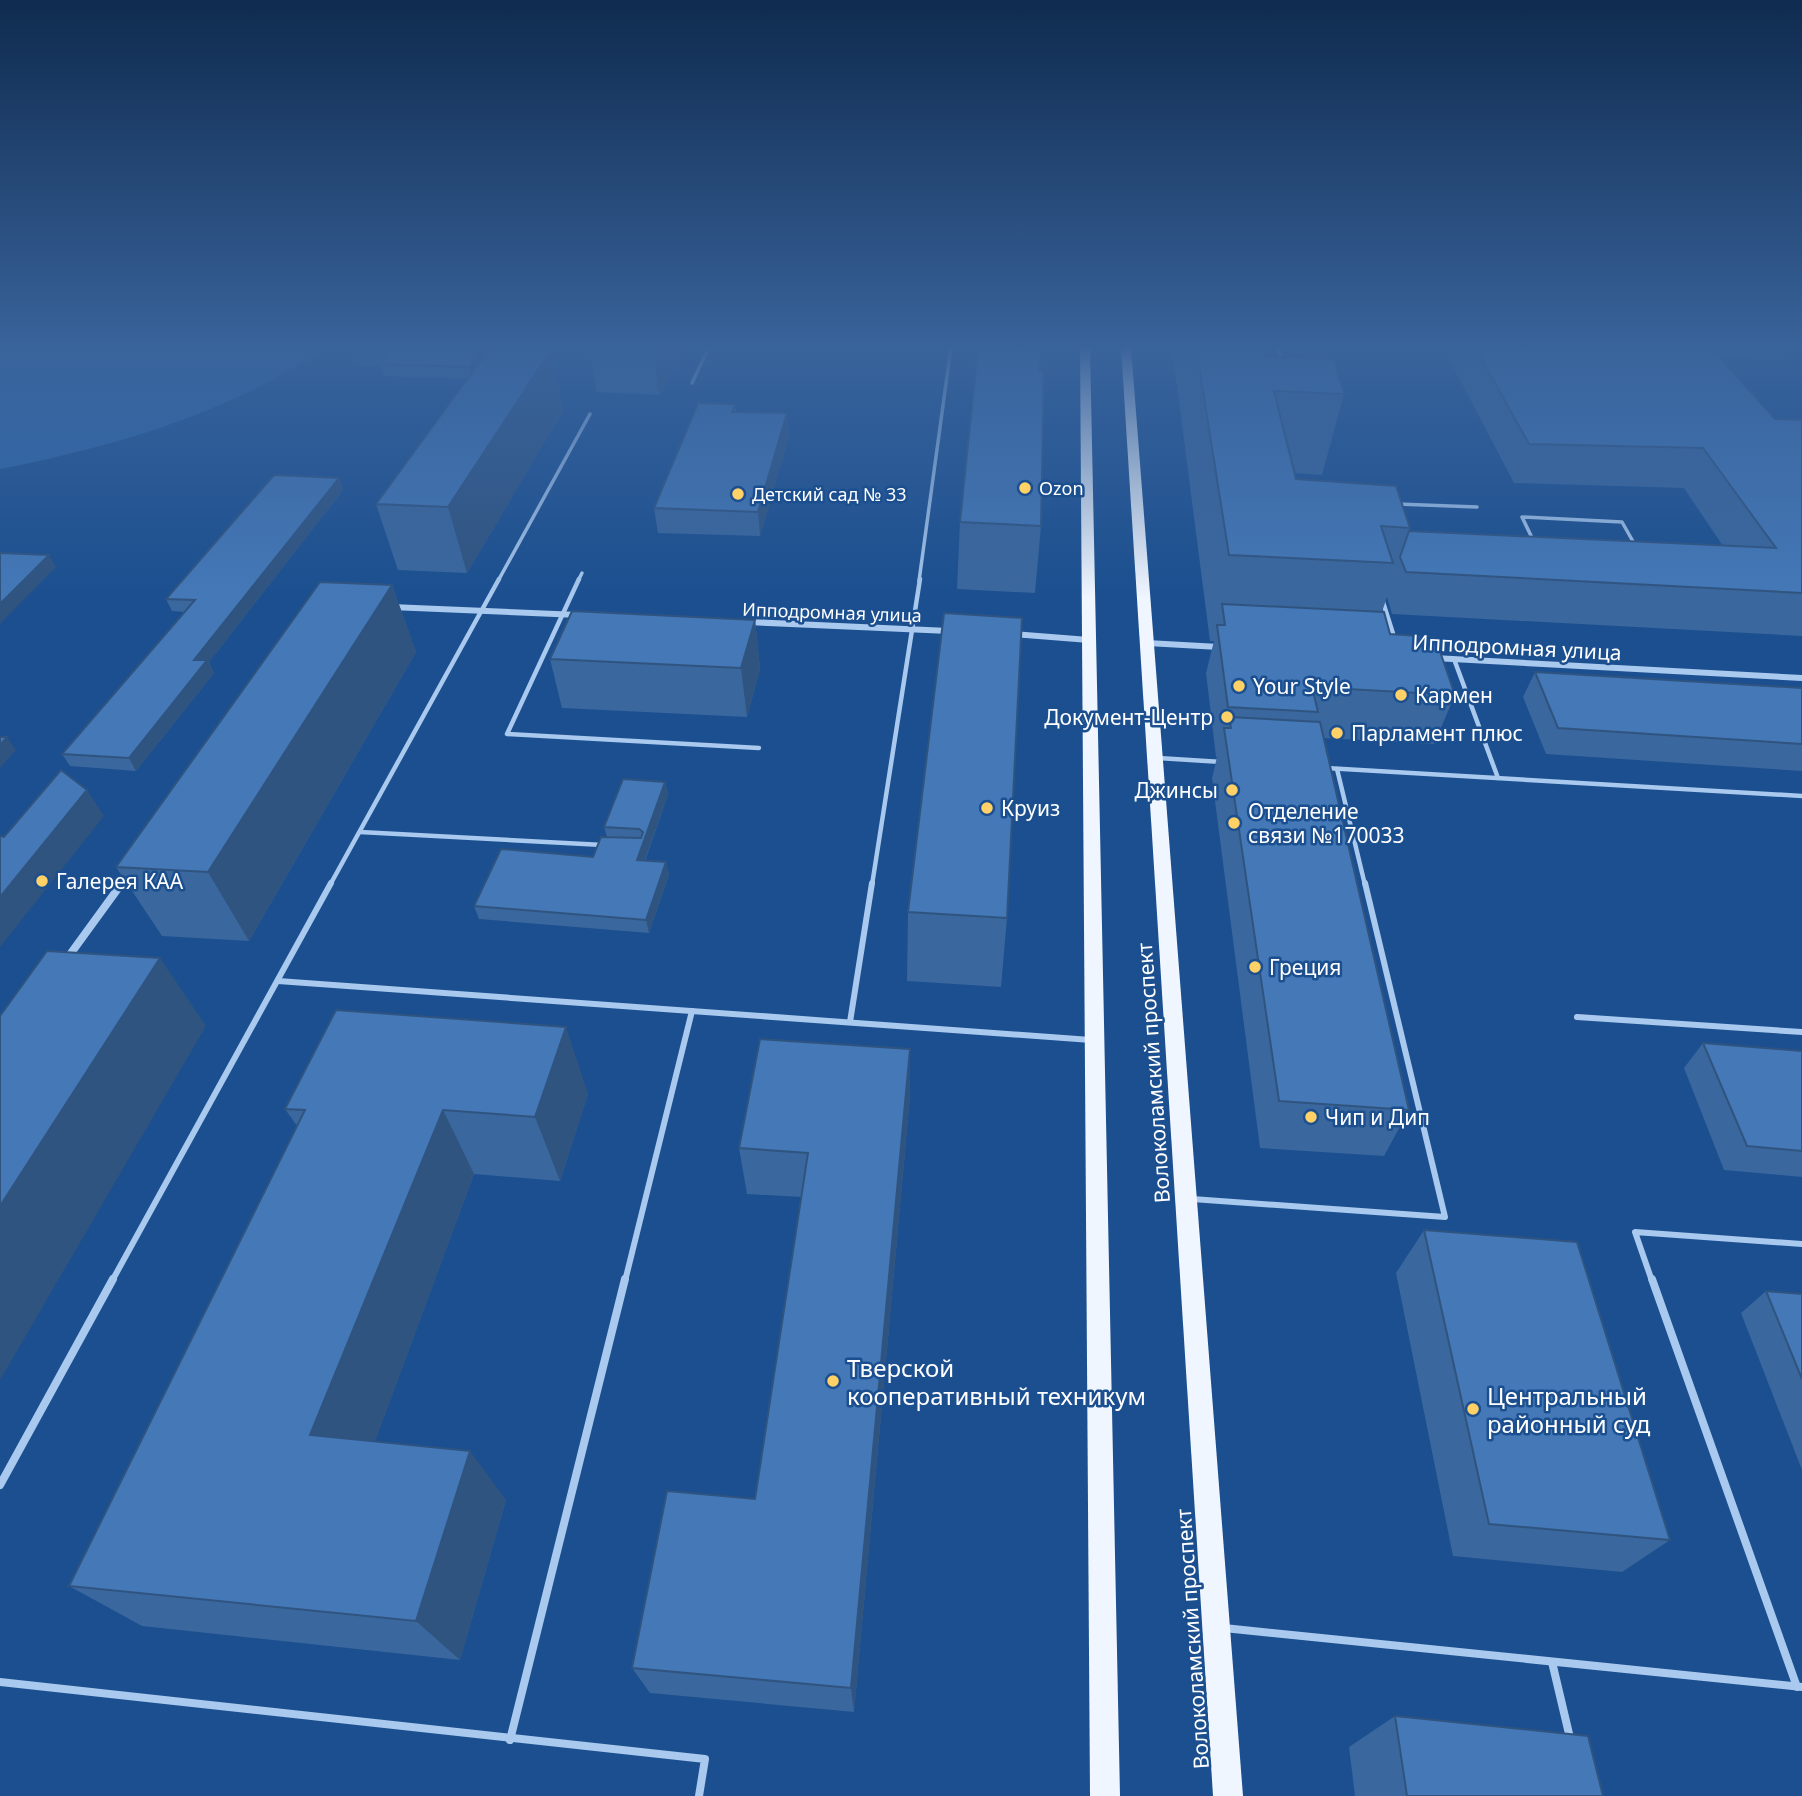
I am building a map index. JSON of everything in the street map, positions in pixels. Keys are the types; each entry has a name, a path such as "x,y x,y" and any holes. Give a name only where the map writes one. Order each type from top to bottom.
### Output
{"main road":[{"path":"1086,431 1105,1796"},
{"name":"Волоколамский проспект","path":"1132,431 1228,1796"}],"street":[{"path":"379,607 592,616"},
{"name":"Ипподромная улица","path":"745,622 954,631"},
{"path":"1008,633 1089,640"},
{"path":"1147,643 1234,647"},
{"name":"Ипподромная улица","path":"1427,658 1802,678"},
{"path":"57,973 138,861"}],"lane":[{"path":"0,1485 581,431"},
{"path":"850,1022 913,629 940,431"},
{"path":"1390,503 1477,507"},
{"path":"1537,547 1522,517 1622,522 1640,552"},
{"path":"582,573 507,734 759,748"},
{"path":"1381,596 1396,644"},
{"path":"1454,659 1498,778"},
{"path":"1155,758 1229,763"},
{"path":"1324,768 1802,796"},
{"path":"1186,1199 1445,1217 1337,769"},
{"path":"360,832 614,846"},
{"path":"278,981 1094,1040"},
{"path":"510,1740 692,1011"},
{"path":"1577,1017 1802,1032"},
{"path":"1216,1628 1799,1687 1635,1232 1802,1244"},
{"path":"1552,1662 1571,1742"},
{"path":"0,1682 510,1740 705,1759 699,1796"}],"shaded area":[{"path":"0,431 150,431 86,450 0,469"}],"building":[{"path":"429,431 498,431 448,507 376,504"},
{"path":"686,431 782,431 758,512 654,508"},
{"path":"969,431 1043,431 1041,526 960,522"},
{"path":"1209,431 1284,431 1296,479 1396,486 1410,528 1381,526 1393,563 1229,555"},
{"path":"1522,431 1802,431 1802,593 1406,572 1400,557 1409,531 1776,548 1703,448 1529,444"},
{"path":"274,475 339,478 194,660 207,660 129,758 62,754 195,600 166,599"},
{"path":"0,553 49,555 0,604"},
{"path":"320,582 392,585 208,872 116,867"},
{"path":"1222,604 1384,612 1390,634 1435,637 1455,695 1312,687 1318,712 1228,707 1217,625 1225,625"},
{"path":"572,611 755,620 741,668 550,659"},
{"path":"944,613 1022,618 1007,918 908,912"},
{"path":"1535,672 1802,688 1802,744 1558,728"},
{"path":"1229,717 1320,722 1409,1110 1279,1101 1224,728 1231,728"},
{"path":"61,770 87,790 0,897 0,836 4,837"},
{"path":"623,779 665,782 637,860 666,862 646,920 474,906 501,849 593,857 601,837 641,838 643,832 639,829 604,827"},
{"path":"47,951 160,958 0,1206 0,1016"},
{"path":"336,1010 566,1027 535,1117 443,1110 310,1435 470,1451 416,1621 69,1586 305,1110 285,1109"},
{"path":"760,1039 910,1049 851,1688 632,1668 667,1491 755,1499 808,1153 739,1148"},
{"path":"1703,1043 1802,1051 1802,1151 1747,1146"},
{"path":"1424,1230 1577,1242 1670,1540 1489,1524"},
{"path":"1766,1291 1802,1294 1802,1379"},
{"path":"1395,1716 1588,1736 1603,1796 1407,1796"}],"place":[{"name":"Ozon","path":"1025,488"},
{"name":"Детский сад № 33","path":"738,494"},
{"name":"Your Style","path":"1239,686"},
{"name":"Кармен","path":"1401,695"},
{"name":"Документ-Центр","path":"1227,717"},
{"name":"Парламент плюс","path":"1337,733"},
{"name":"Джинсы","path":"1232,790"},
{"name":"Круиз","path":"987,808"},
{"name":"Отделение связи №170033","path":"1234,823"},
{"name":"Галерея КАА","path":"42,881"},
{"name":"Греция","path":"1255,967"},
{"name":"Чип и Дип","path":"1311,1117"},
{"name":"Тверской кооперативный техникум","path":"833,1381"},
{"name":"Центральный районный суд","path":"1473,1409"}]}
